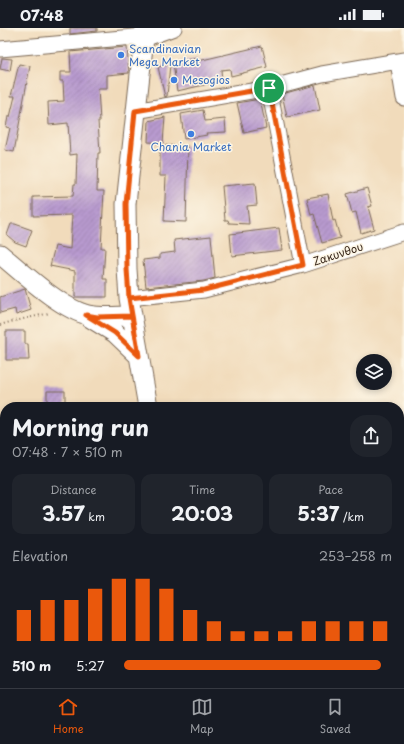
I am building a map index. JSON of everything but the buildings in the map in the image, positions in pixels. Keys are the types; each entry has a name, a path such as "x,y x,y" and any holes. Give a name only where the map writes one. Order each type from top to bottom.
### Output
{"main road":[{"path":"145,34 135,111 126,204 127,269 130,307 147,402"},
{"path":"0,254 62,304 86,315 115,333 139,356"},
{"path":"86,315 97,317 130,307"}],"street":[{"path":"0,49 145,34 174,28"},
{"path":"135,111 269,88 322,74 401,61 404,98"},
{"path":"269,88 303,265"},
{"name":"Ζακυνθου","path":"130,307 303,265 404,232"}],"path":[{"path":"0,325 54,312 62,304"}],"place":[{"name":"Scandinavian Mega Market","path":"121,55"},
{"name":"Mesogios","path":"174,80"},
{"name":"Chania Market","path":"191,134"}],"route":[{"path":"269,88 135,111 126,204 127,269 129,298 139,356 115,333 86,315 97,317 132,316 129,298 204,290 303,265 269,88"}]}
